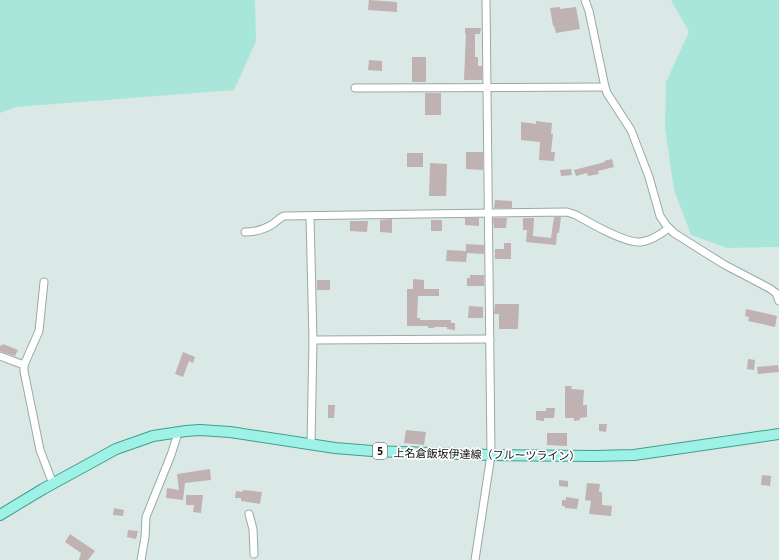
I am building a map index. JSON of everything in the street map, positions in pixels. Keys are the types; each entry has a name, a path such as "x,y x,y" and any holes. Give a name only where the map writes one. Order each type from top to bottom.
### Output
{"main road":[{"name":"上名倉飯坂伊達線（フルーツライン）","path":"0,515 103,455 126,445 153,436 200,430 223,431 372,451 491,455 595,456 634,455 779,434"}],"street":[{"path":"476,560 491,455 486,0"},
{"path":"584,0 589,11 607,93 631,130 660,216 674,233 720,262 769,288 776,293 779,301"},
{"path":"355,88 605,87"},
{"path":"245,232 267,228 284,216 567,212 634,242 649,240 669,228"},
{"path":"310,216 313,340 311,444"},
{"path":"44,282 39,331 24,365 28,393 40,450 53,484"},
{"path":"313,340 490,339"},
{"path":"0,356 24,365"},
{"path":"141,560 145,537 146,517 171,456 178,433"},
{"path":"249,514 253,529 254,554"}],"green space":[{"path":"0,0 255,0 256,41 234,90 16,107 0,113"},
{"path":"671,0 779,0 779,247 727,248 691,235 674,190 665,128 666,82 689,32"}],"building":[{"path":"369,0 397,2 397,12 368,10"},
{"path":"560,7 560,9 576,7 580,29 556,33 553,26 550,8"},
{"path":"465,28 481,28 480,34 475,34 475,57 478,57 478,66 482,66 482,80 464,80"},
{"path":"412,57 426,57 426,82 412,82"},
{"path":"369,60 382,61 382,71 368,70"},
{"path":"425,93 441,93 441,115 425,115"},
{"path":"536,121 552,123 551,134 553,134 551,152 555,152 554,161 539,160 540,142 521,140 521,122 536,124"},
{"path":"466,152 483,152 483,170 466,169"},
{"path":"407,153 423,153 423,167 407,167"},
{"path":"612,159 614,167 598,171 599,174 588,176 587,173 576,176 574,170"},
{"path":"430,163 447,164 446,196 429,196"},
{"path":"571,169 572,175 561,176 560,170"},
{"path":"495,200 512,201 512,208 494,208"},
{"path":"554,217 561,217 556,245 526,242 527,230 523,230 523,218 534,218 533,236 551,238"},
{"path":"465,218 479,218 479,226 465,225"},
{"path":"493,218 507,218 506,228 494,228"},
{"path":"392,219 392,233 380,232 380,220"},
{"path":"431,220 442,220 442,231 431,231"},
{"path":"350,221 368,221 367,232 350,231"},
{"path":"504,243 511,243 511,259 495,259 495,249 504,249"},
{"path":"466,244 484,245 484,254 467,253 466,262 446,261 447,250 466,251"},
{"path":"470,275 484,275 484,286 467,286 467,278 470,278"},
{"path":"413,279 424,280 424,289 439,289 439,296 418,296 417,318 420,318 420,320 451,320 451,323 455,323 455,330 447,329 447,327 428,328 428,326 407,326 407,289 413,289"},
{"path":"317,280 330,280 330,290 317,290"},
{"path":"495,304 519,304 518,329 499,329 499,314 494,314"},
{"path":"469,306 483,307 483,318 468,318"},
{"path":"746,309 777,316 775,327 748,321 749,317 745,316"},
{"path":"3,344 18,350 15,356 0,351 0,345 2,346"},
{"path":"183,352 195,357 193,363 189,361 183,377 175,374"},
{"path":"748,359 755,360 754,370 747,369"},
{"path":"778,365 779,372 758,374 757,367"},
{"path":"565,386 572,386 571,389 584,390 583,405 587,405 587,417 574,421 574,418 565,418"},
{"path":"328,405 335,405 334,418 328,418"},
{"path":"546,408 555,408 554,418 544,418 544,421 536,420 536,411 546,411"},
{"path":"599,424 607,424 606,432 599,431"},
{"path":"406,430 426,432 424,445 404,443"},
{"path":"547,433 567,433 567,446 547,445"},
{"path":"210,469 211,480 185,483 183,500 166,498 167,488 179,490 177,474"},
{"path":"762,475 771,476 770,486 761,485"},
{"path":"559,480 568,481 568,487 559,486"},
{"path":"587,483 600,484 599,492 602,492 602,505 612,506 611,516 589,514 591,501 585,500"},
{"path":"243,490 262,492 260,504 241,501 241,498 235,498 236,491 242,492"},
{"path":"186,495 203,495 201,513 193,512 194,505 186,505"},
{"path":"566,497 579,499 577,509 565,508 565,506 562,506 562,500 566,500"},
{"path":"114,508 124,510 123,516 113,515"},
{"path":"128,530 138,531 136,539 127,537"},
{"path":"70,534 95,551 88,560 79,560 81,553 65,542"}]}
